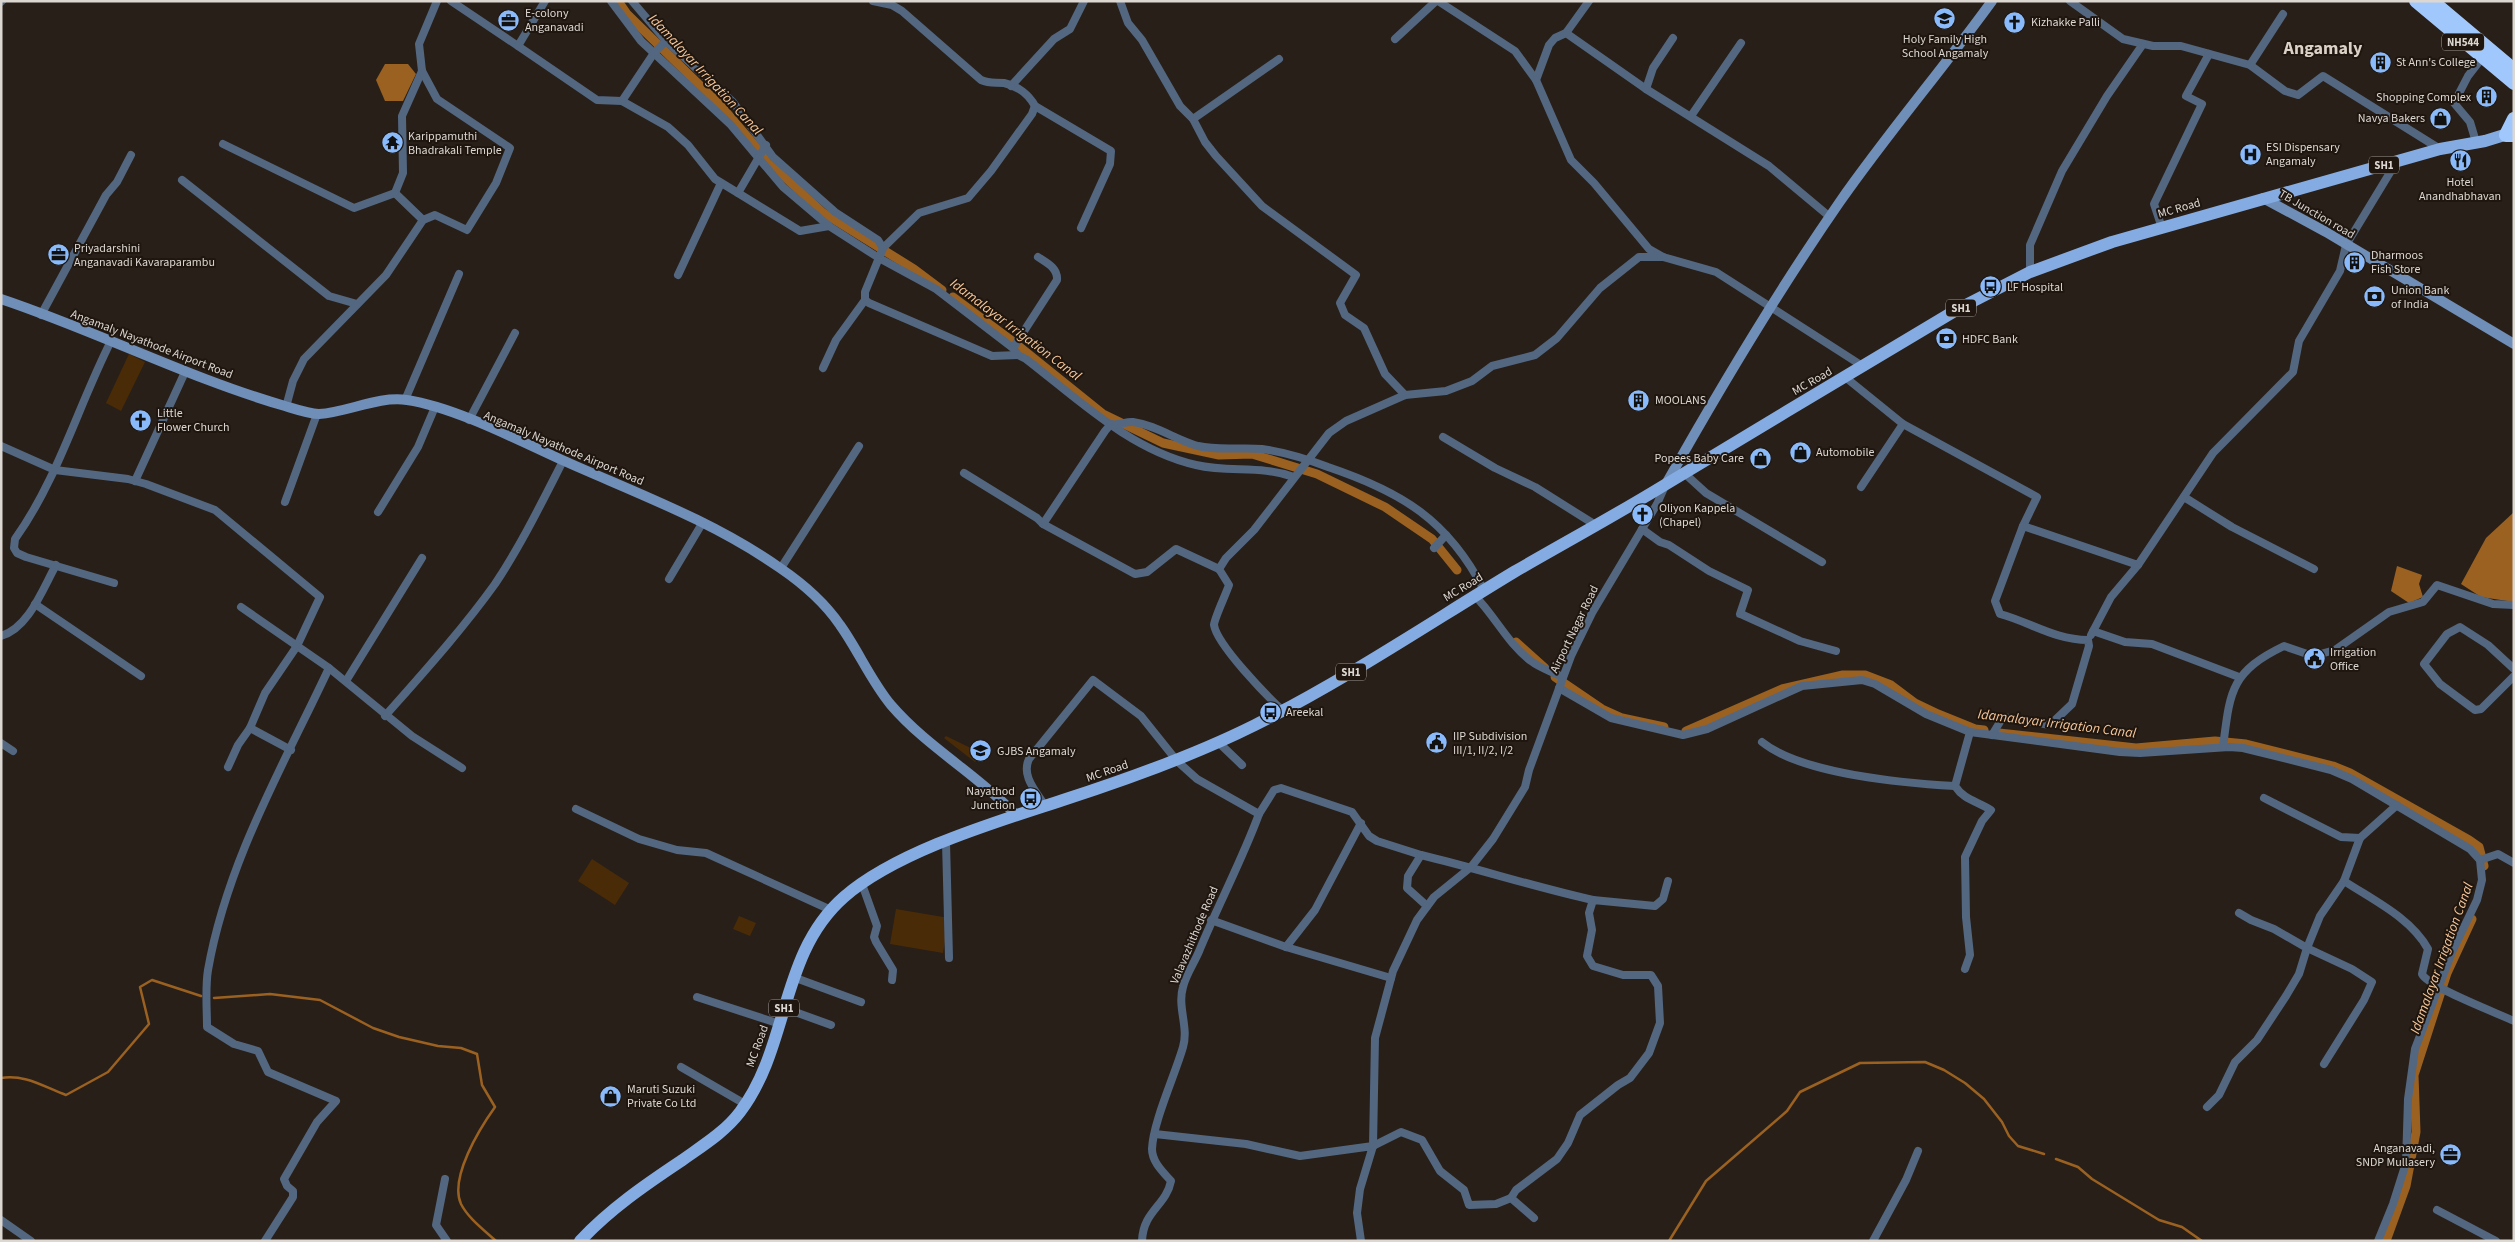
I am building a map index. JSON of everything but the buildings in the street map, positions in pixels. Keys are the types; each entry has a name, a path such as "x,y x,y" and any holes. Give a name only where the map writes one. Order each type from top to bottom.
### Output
{"highway":[{"name":"NH544","path":"2416,1 2482,58 2513,80"},
{"name":"NH544","path":"2432,1 2513,80"},
{"name":"SH1","path":"2512,132 2514,119"}],"main road":[{"path":"1666,484 1771,307 1830,217 1992,1"},
{"name":"MC Road","path":"580,1241 628,1197 725,1128 745,1104 761,1077 780,1024 793,976 809,940 831,910 862,884 893,865 1016,815 1177,760 1283,711 1351,672 1594,524 1666,484 1683,472 1958,309 2030,272 2112,242 2263,198 2440,149 2512,132"},
{"name":"TB Junction road","path":"2263,198 2514,344"},
{"name":"Angamaly Nayathode Airport Road","path":"1,299 186,372 286,407 318,414 382,400 405,400 435,407 469,420 723,531 781,568 818,599 840,624 890,704 944,753 1000,798 1016,815"}],"street":[{"path":"286,407 293,381 304,359 386,275 423,220 435,215 467,230 496,183 510,148 437,99 422,71 419,44 437,1"},
{"path":"451,1 597,100 622,101 668,127 688,145 715,179 800,231 828,226"},
{"path":"518,46 545,1"},
{"path":"611,1 640,42 730,124 783,187 828,226 879,258 936,289 1137,442 1181,461 1210,467 1266,469 1295,477"},
{"path":"632,1 666,41 733,102 773,157 835,212 878,240 883,248"},
{"path":"873,1 892,5 902,11 981,80 991,84 1004,83 1029,94 1035,106 1111,151 1110,164 1082,228"},
{"path":"1011,86 1054,39 1070,29 1084,1"},
{"path":"1120,1 1128,23 1142,40 1180,106 1193,120 1205,142 1262,206 1356,275 1340,303 1345,315 1364,328 1385,374 1405,395"},
{"path":"1395,39 1437,1 1515,52 1536,80 1571,160 1594,183 1649,249 1662,257"},
{"path":"1536,80 1549,45 1555,38 1566,33 1589,1"},
{"path":"2070,1 2123,39 2153,46 2181,46 2250,65 2285,91 2298,95 2323,76 2440,149"},
{"path":"2250,65 2283,14"},
{"path":"1566,33 1646,88 1787,179 1830,217"},
{"path":"1646,88 1653,68 1673,38"},
{"path":"622,101 654,54 666,41"},
{"path":"1691,116 1741,43"},
{"path":"2030,272 2030,245 2062,171 2107,96 2143,44"},
{"path":"2162,228 2154,204 2202,104 2186,96 2209,54"},
{"path":"2476,142 2470,122 2454,103 2468,76 2482,58"},
{"path":"1193,120 1279,59"},
{"path":"223,144 354,208 395,193 403,173 402,116 422,71"},
{"path":"823,368 836,340 865,300 865,292 883,248 919,213 968,198 992,171 1032,114 1035,106"},
{"path":"738,193 766,145"},
{"path":"41,315 106,195 117,182 131,155"},
{"path":"1992,735 2003,717 2050,725 2072,704 2089,646 2088,640 2111,597 2138,565 2213,453 2293,372 2300,342 2323,298 2340,271 2346,245 2397,161"},
{"path":"182,180 329,296 357,304"},
{"path":"678,275 721,183"},
{"path":"395,193 423,220"},
{"path":"865,300 992,356 1015,351 1056,280 1057,274 1054,268 1038,257"},
{"path":"1219,569 1226,558 1254,530 1330,433 1346,421 1405,395 1446,391 1472,381 1492,366 1535,355 1557,338 1600,288 1639,257 1662,257 1716,272 1864,366"},
{"path":"405,400 459,274"},
{"path":"469,420 515,333"},
{"path":"111,341 89,384 55,470 15,540 14,548 17,553 26,557 114,583"},
{"path":"135,481 186,372"},
{"path":"1845,377 1903,424 2037,497 2023,526 1995,601 2000,614 2018,619 2048,634 2088,640"},
{"path":"378,512 418,447 435,407"},
{"path":"286,502 318,414"},
{"path":"1043,524 1114,425 1132,421 1198,446 1261,449 1308,460 1357,477 1396,495 1434,522 1469,561 1480,593 1514,645 1529,660 1544,671 1559,675"},
{"path":"1861,487 1903,424"},
{"path":"1443,437 1495,468 1535,487 1594,524"},
{"path":"1,446 55,470 135,481 215,510 320,597 297,646 265,693 250,728 238,744 228,766"},
{"path":"781,568 859,446"},
{"path":"385,716 433,661 495,583 536,515 563,461"},
{"path":"1683,472 1706,493 1822,562"},
{"path":"964,473 1037,518 1043,524 1136,574 1147,572 1176,549 1219,569 1229,585 1214,624 1218,634 1252,682 1283,711"},
{"name":"Airport Nagar Road","path":"1361,1241 1357,1213 1360,1189 1373,1146 1375,1038 1392,978 1417,920 1434,897 1471,867 1493,839 1525,787 1529,770 1559,688 1559,675 1592,613 1642,529 1666,484"},
{"path":"2184,497 2232,527 2314,569"},
{"path":"669,579 703,522"},
{"path":"2023,526 2138,565"},
{"path":"1642,529 1709,571 1748,590 1740,614 1800,641 1836,651"},
{"path":"1434,548 1446,535"},
{"path":"346,681 422,558"},
{"path":"1,636 10,634 35,604 56,565"},
{"path":"2223,747 2229,697 2240,677 2260,658 2284,646 2313,656 2335,650 2389,612 2423,602 2437,585 2493,604 2514,605"},
{"path":"35,604 141,676"},
{"path":"241,607 329,668 385,716 462,768"},
{"path":"2514,670 2488,645 2460,627 2446,634 2424,664 2440,684 2475,710 2480,709 2514,676"},
{"path":"2093,631 2125,642 2152,644 2240,677"},
{"path":"265,1241 293,1196 293,1191 287,1186 284,1178 317,1122 336,1101 268,1072 258,1052 234,1044 207,1027 207,972 220,917 239,858 329,668"},
{"path":"1045,806 1025,773 1029,758 1093,680 1141,716 1177,760 1209,787 1261,811 1274,790 1281,788 1352,812 1369,836 1377,841 1420,856 1471,867 1536,887 1594,900 1655,906 1663,899 1668,881"},
{"path":"1559,688 1611,718 1683,735 1707,729 1802,686 1862,680 1875,684 1926,714 1970,732 2120,752 2140,753 2223,747 2244,748 2342,774 2470,849 2480,860 2482,880 2477,900 2452,952 2443,989 2415,1049 2410,1083 2406,1163 2396,1196 2378,1241"},
{"path":"250,728 290,750"},
{"path":"1955,786 1970,732"},
{"path":"1218,742 1242,765"},
{"path":"1762,742 1786,758 1831,770 1922,784 1955,786"},
{"path":"1,743 13,751"},
{"path":"1955,786 1962,796 1991,810 1982,821 1965,857 1966,917 1970,954 1965,969"},
{"path":"2264,798 2341,837 2360,838"},
{"path":"2207,1107 2219,1095 2235,1062 2256,1040 2299,974 2320,916 2344,881 2360,838 2397,805"},
{"path":"576,808 639,839 677,850 706,853 831,910"},
{"name":"Valavazhithode Road","path":"1142,1241 1144,1223 1164,1197 1171,1180 1158,1167 1152,1150 1155,1134 1184,1045 1186,1027 1182,988 1200,950 1211,920 1245,853 1261,811"},
{"path":"1286,947 1315,910 1361,823"},
{"path":"946,842 949,958"},
{"path":"2480,860 2498,854 2514,863"},
{"path":"1420,856 1408,876 1407,888 1427,906"},
{"path":"2344,881 2403,920 2421,936 2428,949 2422,976 2443,989 2514,1020"},
{"path":"862,884 877,926 874,937 893,970 892,980"},
{"path":"1155,1134 1246,1144 1300,1156 1373,1146 1401,1132 1422,1140 1440,1171 1464,1190 1469,1205 1496,1204 1511,1198 1516,1190 1557,1159 1568,1143 1580,1115 1618,1085 1630,1078 1649,1053 1660,1023 1658,986 1651,975 1623,975 1593,966 1587,956 1592,930 1589,913 1594,900"},
{"path":"2239,913 2352,969 2372,982 2364,1000 2324,1064"},
{"path":"1211,920 1286,947 1392,978"},
{"path":"793,976 860,1002"},
{"path":"697,997 780,1024"},
{"path":"784,1008 831,1025"},
{"path":"681,1067 745,1104"},
{"path":"1873,1241 1906,1180 1918,1151"},
{"path":"445,1178 436,1225 447,1241"},
{"path":"1511,1198 1534,1218"},
{"path":"2437,1210 2496,1241"},
{"path":"1,1220 31,1241"}],"shaded area":[{"path":"385,64 408,64 416,74 403,101 385,101 376,80"},
{"path":"129,354 145,362 121,411 106,403"},
{"path":"2514,512 2514,602 2481,597 2461,584 2486,538"},
{"path":"2397,566 2422,575 2419,584 2423,597 2409,603 2391,591"},
{"path":"946,736 981,753 975,762 944,738"},
{"path":"592,859 629,883 615,905 578,881"},
{"path":"896,909 949,918 943,953 890,944"},
{"path":"739,916 756,923 750,936 733,929"}],"waterway":[{"name":"Idamalayar Irrigation Canal","path":"618,1 627,14 720,105 769,162 822,212 914,269 942,290"},
{"name":"Idamalayar Irrigation Canal","path":"953,297 1011,340 1103,414 1163,443 1219,455 1252,454 1317,474 1385,507 1432,539 1457,570"},
{"name":"Idamalayar Irrigation Canal","path":"1516,642 1545,668"},
{"name":"Idamalayar Irrigation Canal","path":"1686,731 1782,689 1843,675 1865,675 1891,685 1915,703 1975,729 1984,730"},
{"name":"Idamalayar Irrigation Canal","path":"1555,677 1602,709 1622,718 1664,727"},
{"name":"Idamalayar Irrigation Canal","path":"1999,733 2136,748 2215,741 2246,744 2333,766 2350,773 2469,840 2479,847 2484,866"},
{"name":"Idamalayar Irrigation Canal","path":"2386,1241 2406,1186 2416,1132 2414,1075 2447,973 2472,919"},
{"path":"1,1078 10,1077 26,1080 66,1095 108,1072 149,1024 140,987 152,980 201,996"},
{"path":"214,998 270,994 320,1000 373,1028 399,1037 438,1046 461,1048 477,1054 482,1085 495,1107 474,1140 463,1167 458,1193 461,1204 468,1214 496,1241"},
{"path":"1669,1241 1706,1181 1787,1111 1800,1092 1860,1063 1925,1062 1944,1070 1965,1083 1984,1099 2018,1146 2044,1154"},
{"path":"2056,1159 2078,1167 2092,1179 2159,1220 2182,1227 2202,1241"}],"place":[{"name":"Holy Family High School Angamaly","path":"1945,18"},
{"name":"E-colony Anganavadi","path":"509,20"},
{"name":"Kizhakke Palli","path":"2015,22"},
{"name":"St Ann's College","path":"2380,62"},
{"name":"Shopping Complex","path":"2487,97"},
{"name":"Navya Bakers","path":"2441,118"},
{"name":"Karippamuthi Bhadrakali Temple","path":"392,143"},
{"name":"ESI Dispensary Angamaly","path":"2250,154"},
{"name":"Hotel Anandhabhavan","path":"2460,161"},
{"name":"Priyadarshini Anganavadi Kavaraparambu","path":"58,255"},
{"name":"Dharmoos Fish Store","path":"2355,262"},
{"name":"LF Hospital","path":"1991,287"},
{"name":"Union Bank of India","path":"2375,297"},
{"name":"HDFC Bank","path":"1946,339"},
{"name":"MOOLANS","path":"1639,400"},
{"name":"Little Flower Church","path":"141,420"},
{"name":"Automobile","path":"1800,452"},
{"name":"Popees Baby Care","path":"1760,458"},
{"name":"Oliyon Kappela (Chapel)","path":"1643,515"},
{"name":"Irrigation Office","path":"2314,659"},
{"name":"Areekal","path":"1270,712"},
{"name":"IIP Subdivision III/1, II/2, I/2","path":"1437,743"},
{"name":"GJBS Angamaly","path":"981,751"},
{"name":"Nayathod Junction","path":"1031,798"},
{"name":"Maruti Suzuki Private Co Ltd","path":"611,1096"},
{"name":"Anganavadi, SNDP Mullasery","path":"2451,1155"}],"district":[{"name":"Angamaly","path":"2323,48"}]}
